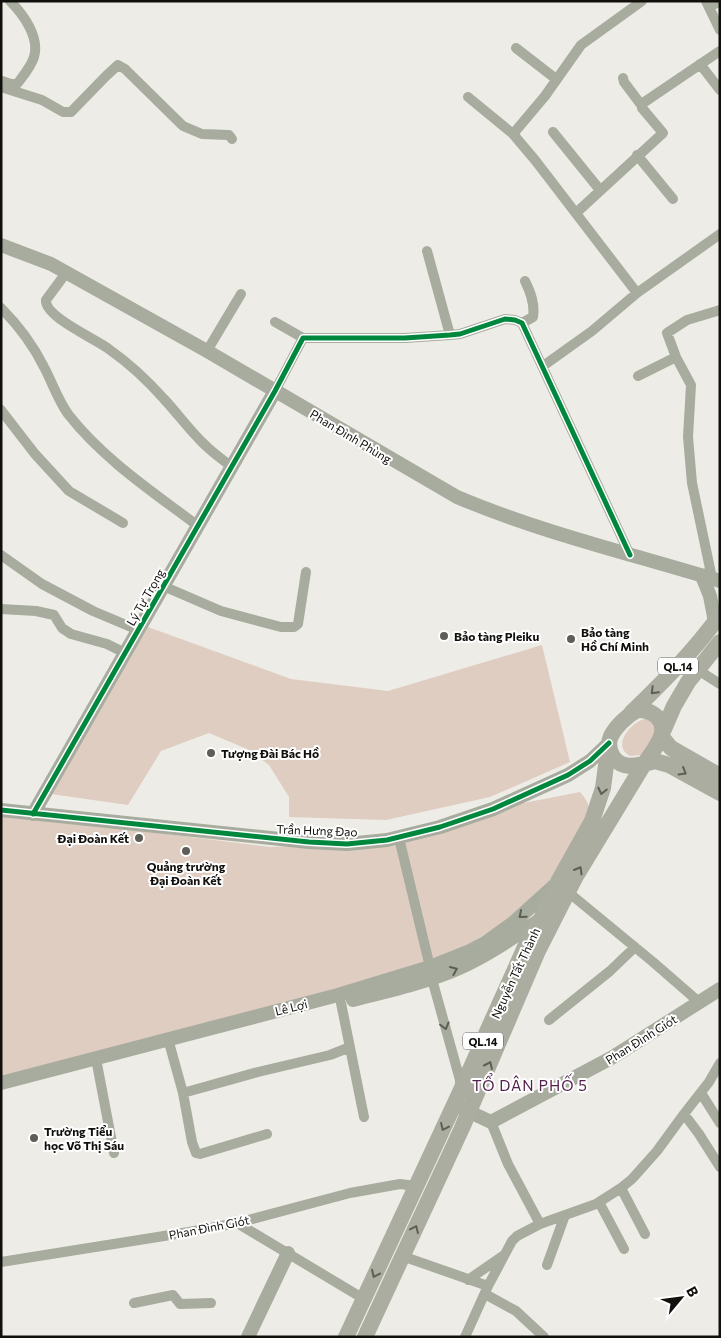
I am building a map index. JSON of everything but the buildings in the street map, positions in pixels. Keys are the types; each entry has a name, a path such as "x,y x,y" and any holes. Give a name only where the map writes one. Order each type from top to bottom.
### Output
{"main road":[{"name":"QL.14","path":"631,713 674,671 703,638 717,618"},
{"name":"QL.14","path":"661,736 674,706 698,670 720,642"},
{"path":"644,764 661,736 662,724 655,714 643,710 631,713 616,729 609,743 610,750 618,762 631,766 644,764 656,761 669,764 720,793"},
{"path":"661,736 671,748 720,776"},
{"name":"Nguyễn Tất Thành","path":"346,1337 416,1186 538,953 599,804 609,743"},
{"name":"Nguyễn Tất Thành","path":"365,1337 402,1256 524,947 540,919 580,868 644,764"},
{"path":"540,919 563,892"}],"street":[{"path":"1,81 17,84 31,64 34,56 33,36 22,15 10,1"},
{"path":"512,134 532,112 581,45 642,1"},
{"path":"720,2 708,4 720,30"},
{"path":"516,48 556,79"},
{"path":"642,106 720,51"},
{"path":"700,64 720,90"},
{"path":"1,87 42,100 63,112 71,112 110,71 118,66 125,69 183,126 202,134 229,135 232,139"},
{"path":"576,213 663,133 645,112 623,78"},
{"path":"468,97 512,134 535,160 638,293"},
{"path":"553,132 600,190"},
{"path":"637,155 673,199"},
{"path":"543,366 592,331 638,293 720,234"},
{"name":"Phan Đình Phùng","path":"3,249 51,264 457,497 538,528 713,577"},
{"path":"427,251 450,335"},
{"path":"66,273 46,300 47,308 55,316 95,342 107,347 122,359 163,398 205,445 232,467"},
{"path":"522,323 532,317 534,310 525,281"},
{"path":"207,352 241,294"},
{"path":"1,308 28,341 43,365 65,410 88,436 114,460 198,526"},
{"path":"717,618 710,596 713,577 695,500 691,473 688,437 691,385 676,357 667,333 687,320 720,310"},
{"path":"275,322 303,338 399,338 450,335 465,333 505,319 522,323 630,555"},
{"path":"275,391 303,338"},
{"path":"638,376 676,357"},
{"name":"Lý Tự Trọng","path":"33,814 275,391"},
{"path":"1,410 35,454 69,491 123,523"},
{"path":"1,555 42,584 93,611 138,630"},
{"path":"163,586 221,611 281,627 294,627 298,624 306,572"},
{"path":"1,609 36,611 54,615 62,628 71,634 107,644 125,653"},
{"path":"698,670 720,684"},
{"name":"Trần Hưng Đạo","path":"1,810 309,842 347,844 398,838 476,815 568,775 590,762 609,743"},
{"path":"398,838 431,973 460,1080 461,1103 491,1122 508,1164 540,1224"},
{"path":"563,892 635,947 699,1002"},
{"name":"Lê Lợi","path":"1,1082 169,1042 338,995 431,973 485,943 563,892"},
{"path":"1,1090 169,1042 341,1003 474,960 540,919"},
{"path":"549,1020 610,971 635,947"},
{"name":"Phan Đình Giót","path":"491,1122 613,1057 720,989"},
{"path":"341,1003 364,1117"},
{"path":"169,1042 183,1093 192,1142 196,1153 200,1154 267,1134"},
{"path":"183,1093 258,1072 330,1055 350,1047"},
{"path":"464,1337 486,1290 517,1236 540,1224 599,1202 621,1188 657,1152 709,1082 720,1063"},
{"path":"97,1064 114,1153"},
{"path":"701,1093 720,1123"},
{"path":"684,1114 720,1166"},
{"name":"Phan Đình Giót","path":"1,1262 237,1223 350,1193 400,1184 416,1186"},
{"path":"621,1188 645,1234"},
{"path":"599,1202 624,1249"},
{"path":"547,1264 564,1215"},
{"path":"237,1223 364,1299"},
{"path":"248,1337 288,1254"},
{"path":"468,1280 505,1254"},
{"path":"402,1256 468,1280 486,1290 516,1311 544,1337"},
{"path":"134,1303 173,1295 180,1304 211,1303"}],"shaded area":[{"path":"148,627 291,679 388,691 542,645 570,762 490,797 386,820 289,817 289,797 269,765 247,749 209,733 161,751 128,805 51,794"},
{"path":"649,718 657,731 641,755 630,756 624,751 622,746 626,733 636,723"},
{"name":"Đại Đoàn Kết","path":"580,792 589,806 589,817 563,865 534,896 502,923 430,967 1,1084 1,813 270,847 347,844 493,809"}],"cycle path":[{"path":"33,814 275,391 303,338 405,338 450,335 460,334 505,319 522,323 630,555"},
{"path":"1,810 309,842 347,844 387,840 440,827 493,809 568,775 590,761 609,743"}],"place":[{"name":"Bảo tàng Pleiku","path":"444,636"},
{"name":"Bảo tàng Hồ Chí Minh","path":"571,639"},
{"name":"Tượng Đài Bác Hồ","path":"211,753"},
{"name":"Đại Đoàn Kết","path":"139,838"},
{"name":"Quảng trường Đại Đoàn Kết","path":"186,851"},
{"name":"Trường Tiểu học Võ Thị Sáu","path":"34,1138"}],"district":[{"name":"TỔ DÂN PHỐ 5","path":"530,1085"}]}
